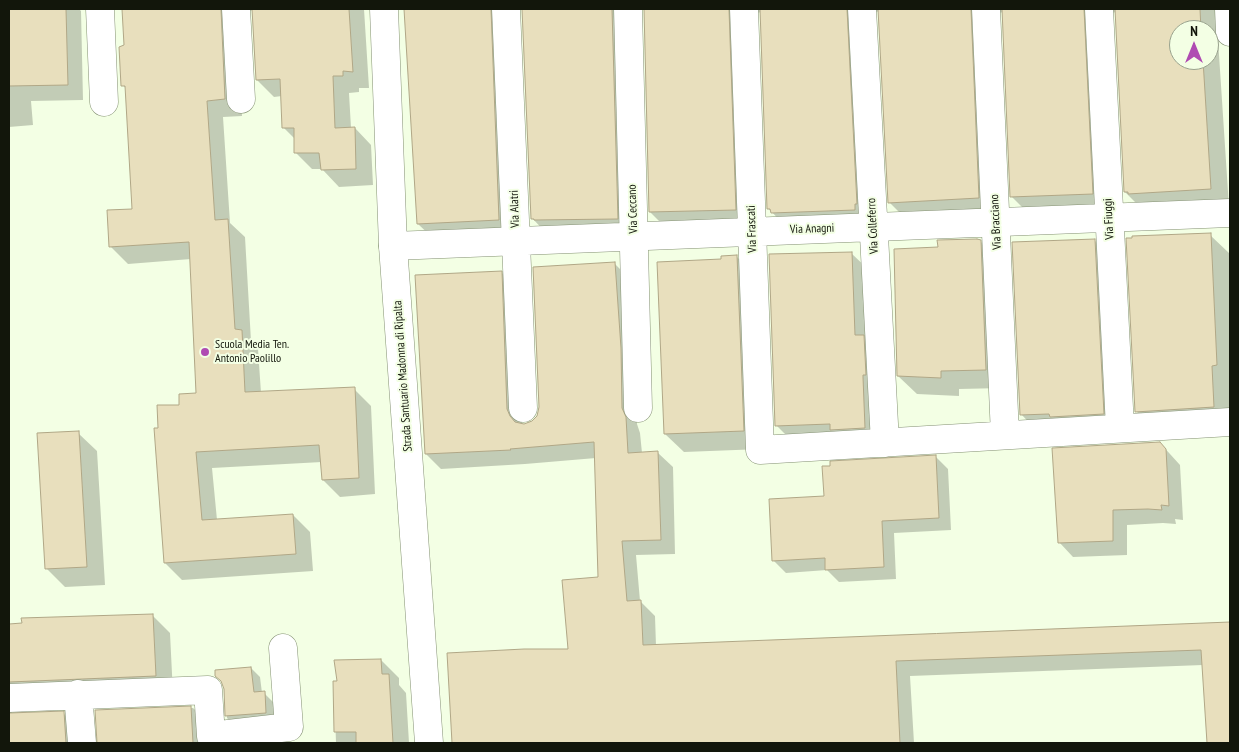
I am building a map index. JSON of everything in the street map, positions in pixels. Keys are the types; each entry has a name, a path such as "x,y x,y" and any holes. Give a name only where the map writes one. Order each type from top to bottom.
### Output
{"street":[{"path":"100,9 104,102"},
{"path":"236,9 241,99"},
{"name":"Strada Santuario Madonna di Ripalta","path":"384,9 393,246 429,743"},
{"name":"Via Alatri","path":"506,9 523,408"},
{"name":"Via Ceccano","path":"628,9 638,408"},
{"name":"Via Frascati","path":"744,9 760,450 885,442"},
{"name":"Via Colleferro","path":"862,9 885,442"},
{"name":"Via Bracciano","path":"986,9 1005,435"},
{"name":"Via Fiuggi","path":"1098,9 1120,428"},
{"path":"1229,9 1230,32"},
{"name":"Via Anagni","path":"393,246 1230,213"},
{"path":"885,442 1230,422"},
{"path":"9,698 208,690 211,736 289,727 283,648"},
{"path":"78,694 82,743"}],"building":[{"path":"9,9 66,9 68,85 9,86"},
{"name":"Scuola Media Ten. Antonio Paolillo","path":"122,9 221,9 225,99 207,101 215,220 228,219 235,329 242,330 245,392 355,387 359,478 322,480 319,445 196,452 202,520 293,514 296,554 164,563 154,428 158,428 157,405 179,405 179,394 196,393 189,242 109,247 107,210 132,209 125,86 121,86 119,47 124,45"},
{"path":"252,9 349,9 353,72 343,71 343,76 333,76 335,128 355,127 356,169 321,170 319,153 294,153 294,128 282,128 280,79 256,80"},
{"path":"404,9 491,9 499,220 417,224"},
{"path":"522,9 612,9 618,219 531,219"},
{"path":"644,9 729,9 736,210 649,212"},
{"path":"760,9 847,9 857,204 855,204 855,210 771,213 770,209 767,209"},
{"path":"878,9 971,9 979,198 888,203"},
{"path":"1002,9 1084,9 1093,194 1010,197"},
{"path":"1115,9 1200,9 1201,20 1169,20 1169,70 1204,70 1211,189 1128,194 1128,192 1124,192"},
{"path":"1211,233 1217,365 1212,366 1214,407 1135,412 1126,238 1132,238 1132,236"},
{"path":"1095,239 1104,414 1050,417 1049,414 1020,415 1012,242"},
{"path":"937,240 981,240 986,370 941,371 941,378 897,376 894,249 938,247"},
{"path":"852,252 855,335 864,335 866,375 863,375 865,428 830,430 830,424 775,426 769,254"},
{"path":"737,255 744,431 664,434 657,262 721,259 721,256"},
{"path":"615,262 621,348 622,408 626,417 628,453 658,451 661,540 622,541 627,601 641,600 643,645 1230,622 1230,743 1207,743 1201,650 896,661 900,743 452,743 447,653 568,649 562,580 598,577 594,442 511,450 425,454 415,275 502,271 507,409 515,422 524,424 532,421 537,416 539,407 533,267"},
{"path":"79,431 87,567 45,569 37,433"},
{"path":"1160,442 1166,449 1169,506 1161,505 1162,510 1113,510 1113,541 1058,543 1052,448"},
{"path":"936,455 939,518 882,521 884,567 825,570 825,558 772,561 769,499 824,496 822,466 830,466 830,461"},
{"path":"153,614 156,676 9,682 9,624 22,623 21,618"},
{"path":"381,659 382,674 389,674 393,743 356,743 356,732 334,732 333,681 337,681 334,660"},
{"path":"251,667 254,692 265,691 266,713 225,716 224,689 221,681 215,676 215,670"},
{"path":"191,706 193,743 97,743 95,710"},
{"path":"64,711 66,743 9,743 9,713"}],"place":[{"name":"Scuola Media Ten. Antonio Paolillo","path":"205,352"}]}
